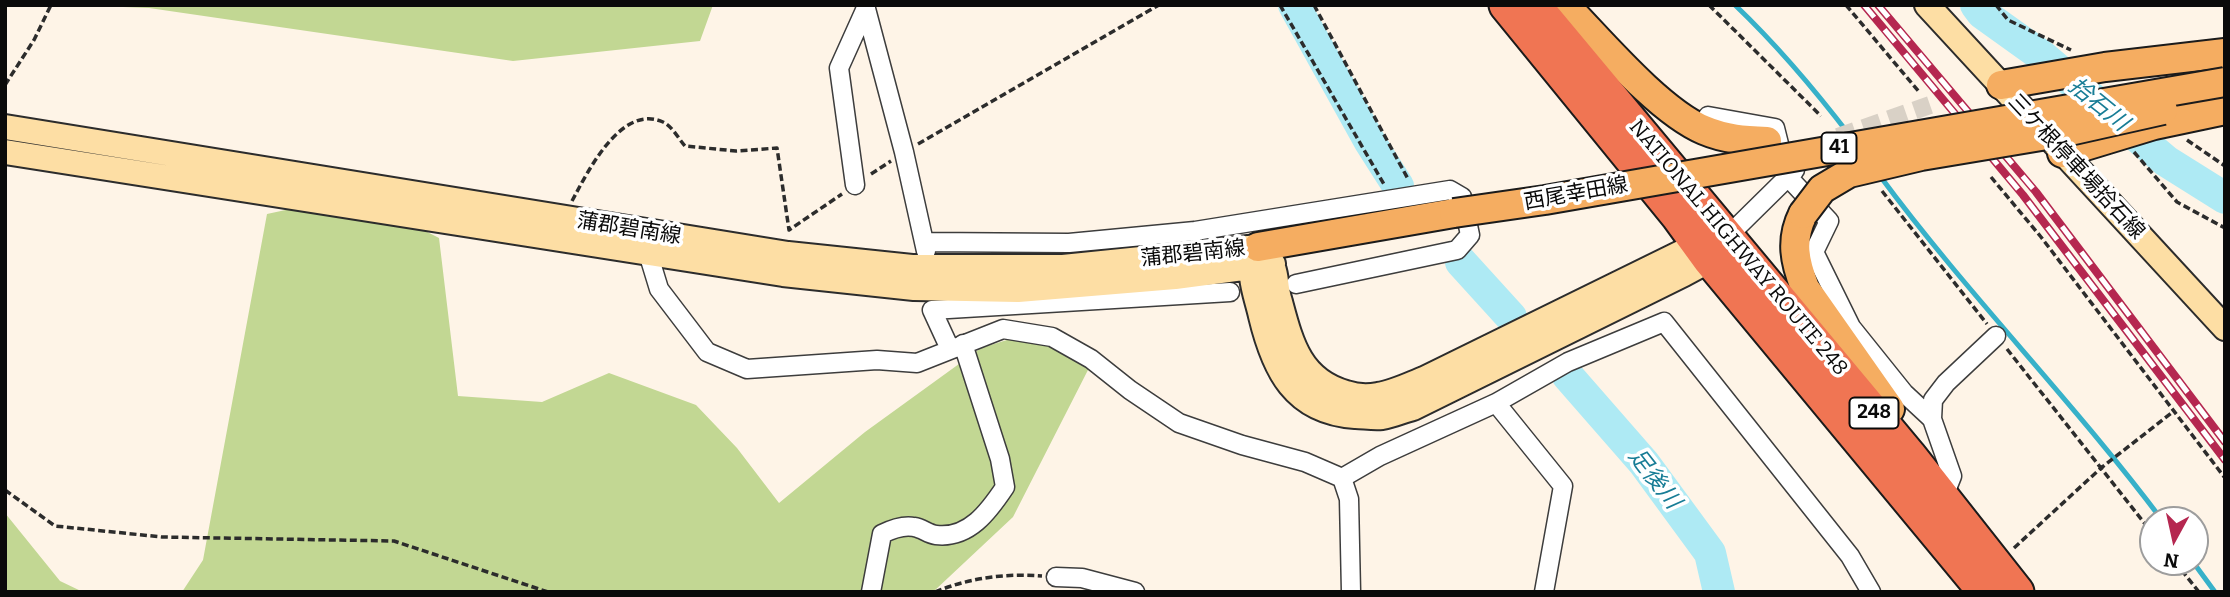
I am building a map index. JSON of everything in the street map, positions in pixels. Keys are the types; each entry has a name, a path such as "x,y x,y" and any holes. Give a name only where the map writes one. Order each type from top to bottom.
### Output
{"highway":[{"name":"NATIONAL HIGHWAY ROUTE 248","path":"1506,5 1990,579 2017,592"},
{"name":"NATIONAL HIGHWAY ROUTE 248","path":"1534,5 1712,247 1909,455 1946,505 1990,579"}],"main road":[{"name":"41","path":"1565,5 1652,93 1678,115 1703,130 1729,139 1767,141 1984,106 2225,72"},
{"name":"三ケ根停車場拾石線","path":"1927,5 2225,328"},
{"path":"2001,85 2100,68 2225,53"},
{"name":"西尾幸田線","path":"1260,259 1559,198 2225,82"},
{"name":"西尾幸田線","path":"1455,219 2225,92"},
{"name":"41","path":"1909,455 1907,432 1805,288 1797,268 1793,246 1803,214 1822,189 1849,173 1921,156 2065,132 2164,110 2225,100"},
{"path":"2062,153 2158,124 2225,110"},
{"name":"蒲郡碧南線","path":"5,127 788,254 912,267 1063,267 1260,259"},
{"name":"蒲郡碧南線","path":"5,152 783,274 914,288 1018,290 1175,277 1260,259"},
{"name":"蒲郡碧南線","path":"1260,259 1267,341 1279,370 1290,387 1322,410 1345,415 1380,417 1413,408 1712,247"}],"street":[{"path":"865,7 904,152 925,246 1069,243 1195,231 1450,190 1462,197 1470,235 1457,250 1296,284"},
{"path":"855,185 839,68 865,7"},
{"path":"2100,68 2158,124"},
{"path":"1709,116 1775,128 1787,176 1829,221 1814,252 1851,327 1903,393 1932,419"},
{"path":"1712,247 1787,176 1838,137"},
{"path":"648,253 659,289 707,352 747,369 877,360 917,363 1003,329 1052,337 1091,359 1130,390 1179,423 1242,445 1305,462 1342,478 1349,499 1351,592"},
{"path":"871,592 882,534 892,529 912,526 936,535 964,531 989,511 1005,487 1000,459 956,346 932,310 1230,292"},
{"path":"1342,478 1380,456 1496,403 1568,362 1664,322 1850,556 1871,592"},
{"path":"1946,505 1946,491 1952,476 1932,419 1933,401 1946,383 1997,336"},
{"path":"1496,403 1563,486 1544,592"},
{"path":"1056,576 1082,578 1135,592"}],"path":[{"path":"5,85 34,40 51,5"},
{"path":"562,219 596,158 619,132 642,119 662,121 685,146 736,151 777,148 789,230 904,152 1159,5"},
{"path":"1280,5 1393,200"},
{"path":"1314,5 1417,196"},
{"path":"1709,5 1821,116"},
{"path":"1846,5 1920,93"},
{"path":"1996,5 2008,20 2100,68"},
{"path":"2158,124 2225,166"},
{"path":"2122,135 2177,202 2225,228"},
{"path":"1992,177 2225,478"},
{"path":"1990,579 2101,468 2124,453 2174,411"},
{"path":"2101,468 2139,516"},
{"path":"5,490 55,526 162,537 394,541 548,592"},
{"path":"935,592 964,580 1024,574 1056,576"},
{"path":"2186,576 2199,592"}],"green space":[{"path":"71,5 713,5 700,41 513,61 149,8"},
{"path":"355,195 439,238 458,396 542,402 609,373 696,405 737,448 779,503 865,432 981,348 1036,331 1089,368 1013,517 933,592 182,592 203,560 267,214"},
{"path":"5,513 60,581 83,592 5,592"}],"waterway":[{"name":"足後川","path":"1294,5 1370,142 1398,186"},
{"path":"1735,5 1796,69 1851,137"},
{"name":"拾石川","path":"1976,5 1982,13 2042,56 2166,161 2225,198"},
{"path":"1880,176 2151,506"},
{"name":"足後川","path":"1461,262 1511,317"},
{"name":"足後川","path":"1568,376 1644,463 1710,553 1719,592"},
{"path":"2203,576 2215,592"}],"tunnel":[{"path":"1838,137 1930,105"}],"railway":[{"path":"1864,5 2023,195 2225,460"},
{"path":"1878,5 2036,192 2225,442"}]}
